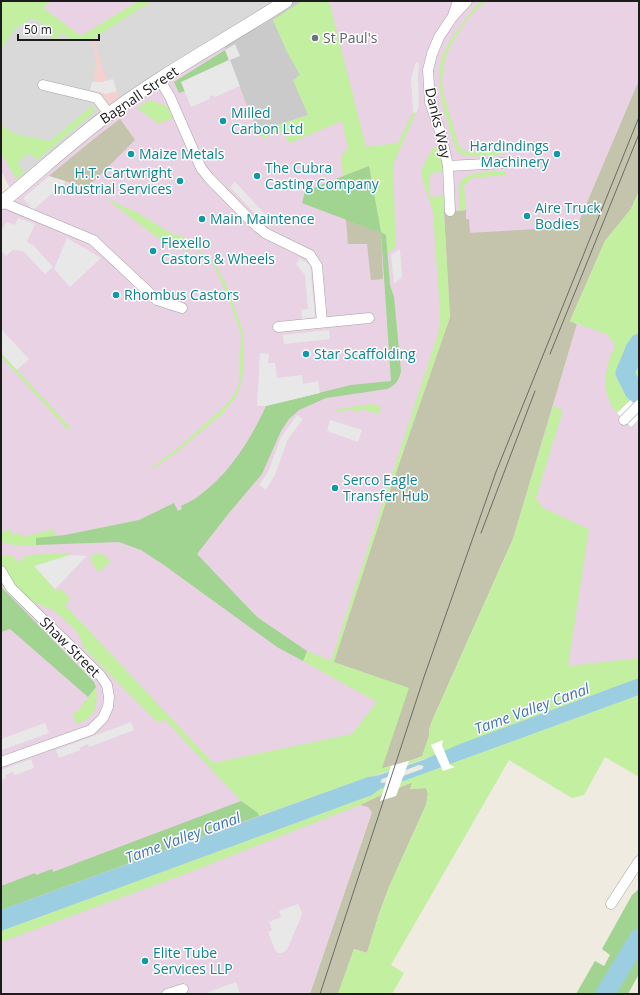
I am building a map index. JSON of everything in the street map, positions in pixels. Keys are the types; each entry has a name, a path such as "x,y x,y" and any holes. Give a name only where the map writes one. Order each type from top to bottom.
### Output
{"street":[{"name":"Bagnall Street","path":"2,203 65,149 109,114 160,80 286,1"},
{"name":"Danks Way","path":"453,16 458,1"},
{"name":"Danks Way","path":"450,211 448,166 430,102 428,70 432,54 439,38 453,16 467,1"},
{"path":"160,80 170,97 202,168 209,178 252,222 265,233 310,255 317,266 322,322"},
{"path":"43,85 97,98 109,114"},
{"path":"448,166 505,163"},
{"path":"2,203 93,240 157,300 182,308"},
{"path":"278,327 369,318"},
{"path":"624,420 639,405"},
{"name":"Shaw Street","path":"1,571 11,588 100,675 107,685 109,697 108,707 103,718 91,730 1,762"},
{"path":"611,904 639,861"},
{"path":"167,994 183,989"}],"shaded area":[{"path":"50,1 138,1 81,36 43,8"},
{"path":"138,1 286,1 22,186 16,179 1,153 1,49 15,29 43,8 81,36"},
{"path":"286,1 329,1 354,100 257,132 222,41"},
{"path":"329,1 639,1 639,80 577,226 570,223 381,769 375,782 383,794 360,805 368,807 372,811 310,994 1,994 1,203 13,194 1,171 1,153 16,179 22,186 65,149 222,41 257,132 354,100"},
{"path":"94,38 107,80 113,79 122,104 109,114 90,96 96,59 91,40"},
{"name":"Milled Carbon Ltd","path":"235,44 240,56 230,60 240,86 215,97 213,95 209,97 210,99 191,107 181,82 229,60 225,50"},
{"path":"416,62 419,63 419,106 416,113 413,112 411,78"},
{"path":"113,79 117,91 107,94 90,90 92,82 101,82"},
{"path":"639,80 639,191 631,209 605,241 570,321 577,324 513,539 432,721 422,757 381,769 408,688 333,662 391,487 450,317 444,212 466,210 466,219 469,219 470,233 568,227 569,223 577,226"},
{"path":"120,119 135,140 87,188 49,176 95,138"},
{"path":"49,176 65,181 62,192 56,190 33,210 23,198"},
{"name":"The Cubra Casting Company","path":"235,182 267,216 262,221 230,187"},
{"path":"18,218 35,224 27,242 34,246 53,267 45,274 23,251 13,250 6,256 3,252 1,254 1,231 6,222 15,225"},
{"path":"346,219 381,233 383,279 371,280 367,244 348,244"},
{"path":"67,238 101,258 70,287 54,269"},
{"path":"400,249 402,277 394,284 391,255"},
{"path":"299,258 310,265 315,317 302,319 301,310 308,309 305,275 296,264"},
{"path":"577,324 639,332 639,686 435,760 422,757 513,539"},
{"path":"1,329 29,359 17,370 1,353"},
{"name":"Star Scaffolding","path":"329,330 330,339 284,344 283,335"},
{"name":"Star Scaffolding","path":"260,353 269,354 268,363 275,363 277,378 302,375 303,384 318,381 320,393 266,406 257,406"},
{"path":"297,415 303,419 288,439 275,475 266,490 259,485 268,472 281,437"},
{"path":"330,420 362,430 358,442 327,431"},
{"path":"70,555 87,556 55,589 34,566"},
{"path":"131,722 134,730 89,747 88,744 79,748 80,750 59,758 56,750"},
{"path":"45,723 49,733 2,750 1,739"},
{"path":"31,759 34,768 15,775 13,772 5,775 6,778 1,780 1,770"},
{"path":"413,782 410,789 426,788 428,794 426,805 389,887 367,953 354,949 338,994 310,994 372,812 368,807 360,805"},
{"path":"298,904 302,912 301,917 287,950 282,953 278,953 275,950 268,932 272,930 269,922 281,917 279,911"},
{"path":"236,982 240,994 203,994"}],"green space":[{"path":"2,1 50,1 43,8 81,36 138,1 152,1 91,40 79,42 59,33 58,40 52,39 53,29 31,18 15,29 1,49"},
{"path":"302,1 329,1 366,147 398,143 413,112 416,113 393,167 396,246 388,253 386,235 381,233 369,166 343,176 341,157 348,148 342,121 290,143 281,131 269,135 264,139 257,132 308,115 293,80 300,75 286,50 273,20"},
{"path":"480,1 486,1 464,24 448,50 442,80 444,95 459,146 468,151 474,152 504,150 504,154 472,156 465,155 456,150 440,92 439,80 442,57 450,41"},
{"path":"225,50 229,60 182,82 185,91 179,93 174,82"},
{"path":"149,100 167,106 173,118 159,124 137,108"},
{"path":"93,105 93,113 37,160 29,153 17,162 24,172 16,179 1,153 1,125 15,134 50,141"},
{"path":"435,147 437,147 444,170 441,172 431,173 429,182 430,197 443,196 450,317 391,487 334,662 409,688 382,768 391,766 390,771 368,777 259,816 241,801 165,720 157,722 84,648 78,633 55,611 27,599 18,592 1,562 1,556 12,555 19,563 26,555 69,553 70,555 35,566 56,591 60,588 71,599 65,605 213,763 352,734 377,702 303,661 307,651 331,661 438,334 440,311 433,212 421,171 427,158"},
{"path":"369,166 381,232 386,235 390,285 394,297 401,371 397,382 387,389 326,398 299,410 289,419 281,431 262,474 197,554 257,617 307,651 303,661 277,647 141,550 119,542 36,545 36,538 65,535 139,520 174,503 178,511 182,509 181,506 211,486 239,455 254,431 266,406 351,385 391,381 381,233 302,203 305,191"},
{"path":"506,171 506,175 472,178 464,186 466,210 460,211 459,185 463,179 473,174"},
{"path":"639,191 639,392 617,413 611,404 606,388 606,371 615,345 607,334 570,321 605,241 631,209"},
{"path":"105,198 136,212 176,236 178,234 189,241 216,265 228,288 243,332 244,365 242,380 236,397 222,414 177,452 157,466 148,470 178,448 226,405 235,393 239,381 241,334 226,292 214,265 192,246 187,252 177,245 174,250"},
{"path":"1,353 70,427 69,431 1,357"},
{"path":"372,404 381,407 379,414 361,409 360,412 347,409 347,411 343,410 342,413 335,411 343,408"},
{"path":"553,406 563,410 536,498 543,508 589,529 568,666 639,658 639,678 444,751 442,745 443,740 435,755 407,765 409,761 422,756 429,736 432,721 513,539"},
{"path":"11,529 12,535 21,533 22,537 54,529 55,536 36,538 36,545 13,545 1,541 1,532"},
{"path":"102,554 111,561 99,572 90,560 92,555"},
{"path":"1,586 94,682 96,687 88,697 10,629 1,632"},
{"path":"96,687 97,700 92,715 83,722 76,724 73,713 77,712"},
{"path":"639,695 639,777 605,757 584,795 572,798 509,760 391,965 404,973 392,994 338,994 354,949 367,953 389,887 426,805 428,794 426,788 410,789 412,782 399,788 401,782"},
{"path":"385,787 383,794 360,805 180,876 1,942 1,931 372,795"},
{"path":"241,801 258,813 259,816 1,910 1,886 35,873 36,875 52,869 53,872"},
{"path":"639,889 639,974 628,994 576,994 595,961 604,966 610,955 602,949 632,895"}],"water":[{"path":"639,678 639,695 380,789 372,795 1,931 1,910 368,777 376,776 423,760 460,744","holes":["419,765 424,766 422,769 384,783 380,782 382,779"]}],"pier":[{"path":"639,392 639,419 631,427 617,413"},
{"path":"443,740 442,745 450,765 455,767 443,771 431,745"},
{"path":"409,761 396,796 380,801 391,766"}],"waterway":[{"path":"639,343 625,373 634,391 639,395"},
{"path":"605,994 639,938"}],"tram line":[{"path":"320,994 424,677 496,472 639,117"},
{"path":"550,354 639,134"},
{"path":"481,533 535,391"}],"place":[{"name":"St Paul's","path":"315,38"},
{"name":"Milled Carbon Ltd","path":"223,121"},
{"name":"Maize Metals","path":"131,154"},
{"name":"Hardindings Machinery","path":"557,154"},
{"name":"The Cubra Casting Company","path":"257,176"},
{"name":"H.T. Cartwright Industrial Services","path":"180,181"},
{"name":"Aire Truck Bodies","path":"527,216"},
{"name":"Main Maintence","path":"202,219"},
{"name":"Flexello Castors & Wheels","path":"153,251"},
{"name":"Rhombus Castors","path":"116,295"},
{"name":"Star Scaffolding","path":"306,354"},
{"name":"Serco Eagle Transfer Hub","path":"335,488"},
{"name":"Elite Tube Services LLP","path":"145,961"}],"water label":[{"name":"Tame Valley Canal","path":"532,709"},
{"name":"Tame Valley Canal","path":"183,838"}]}
